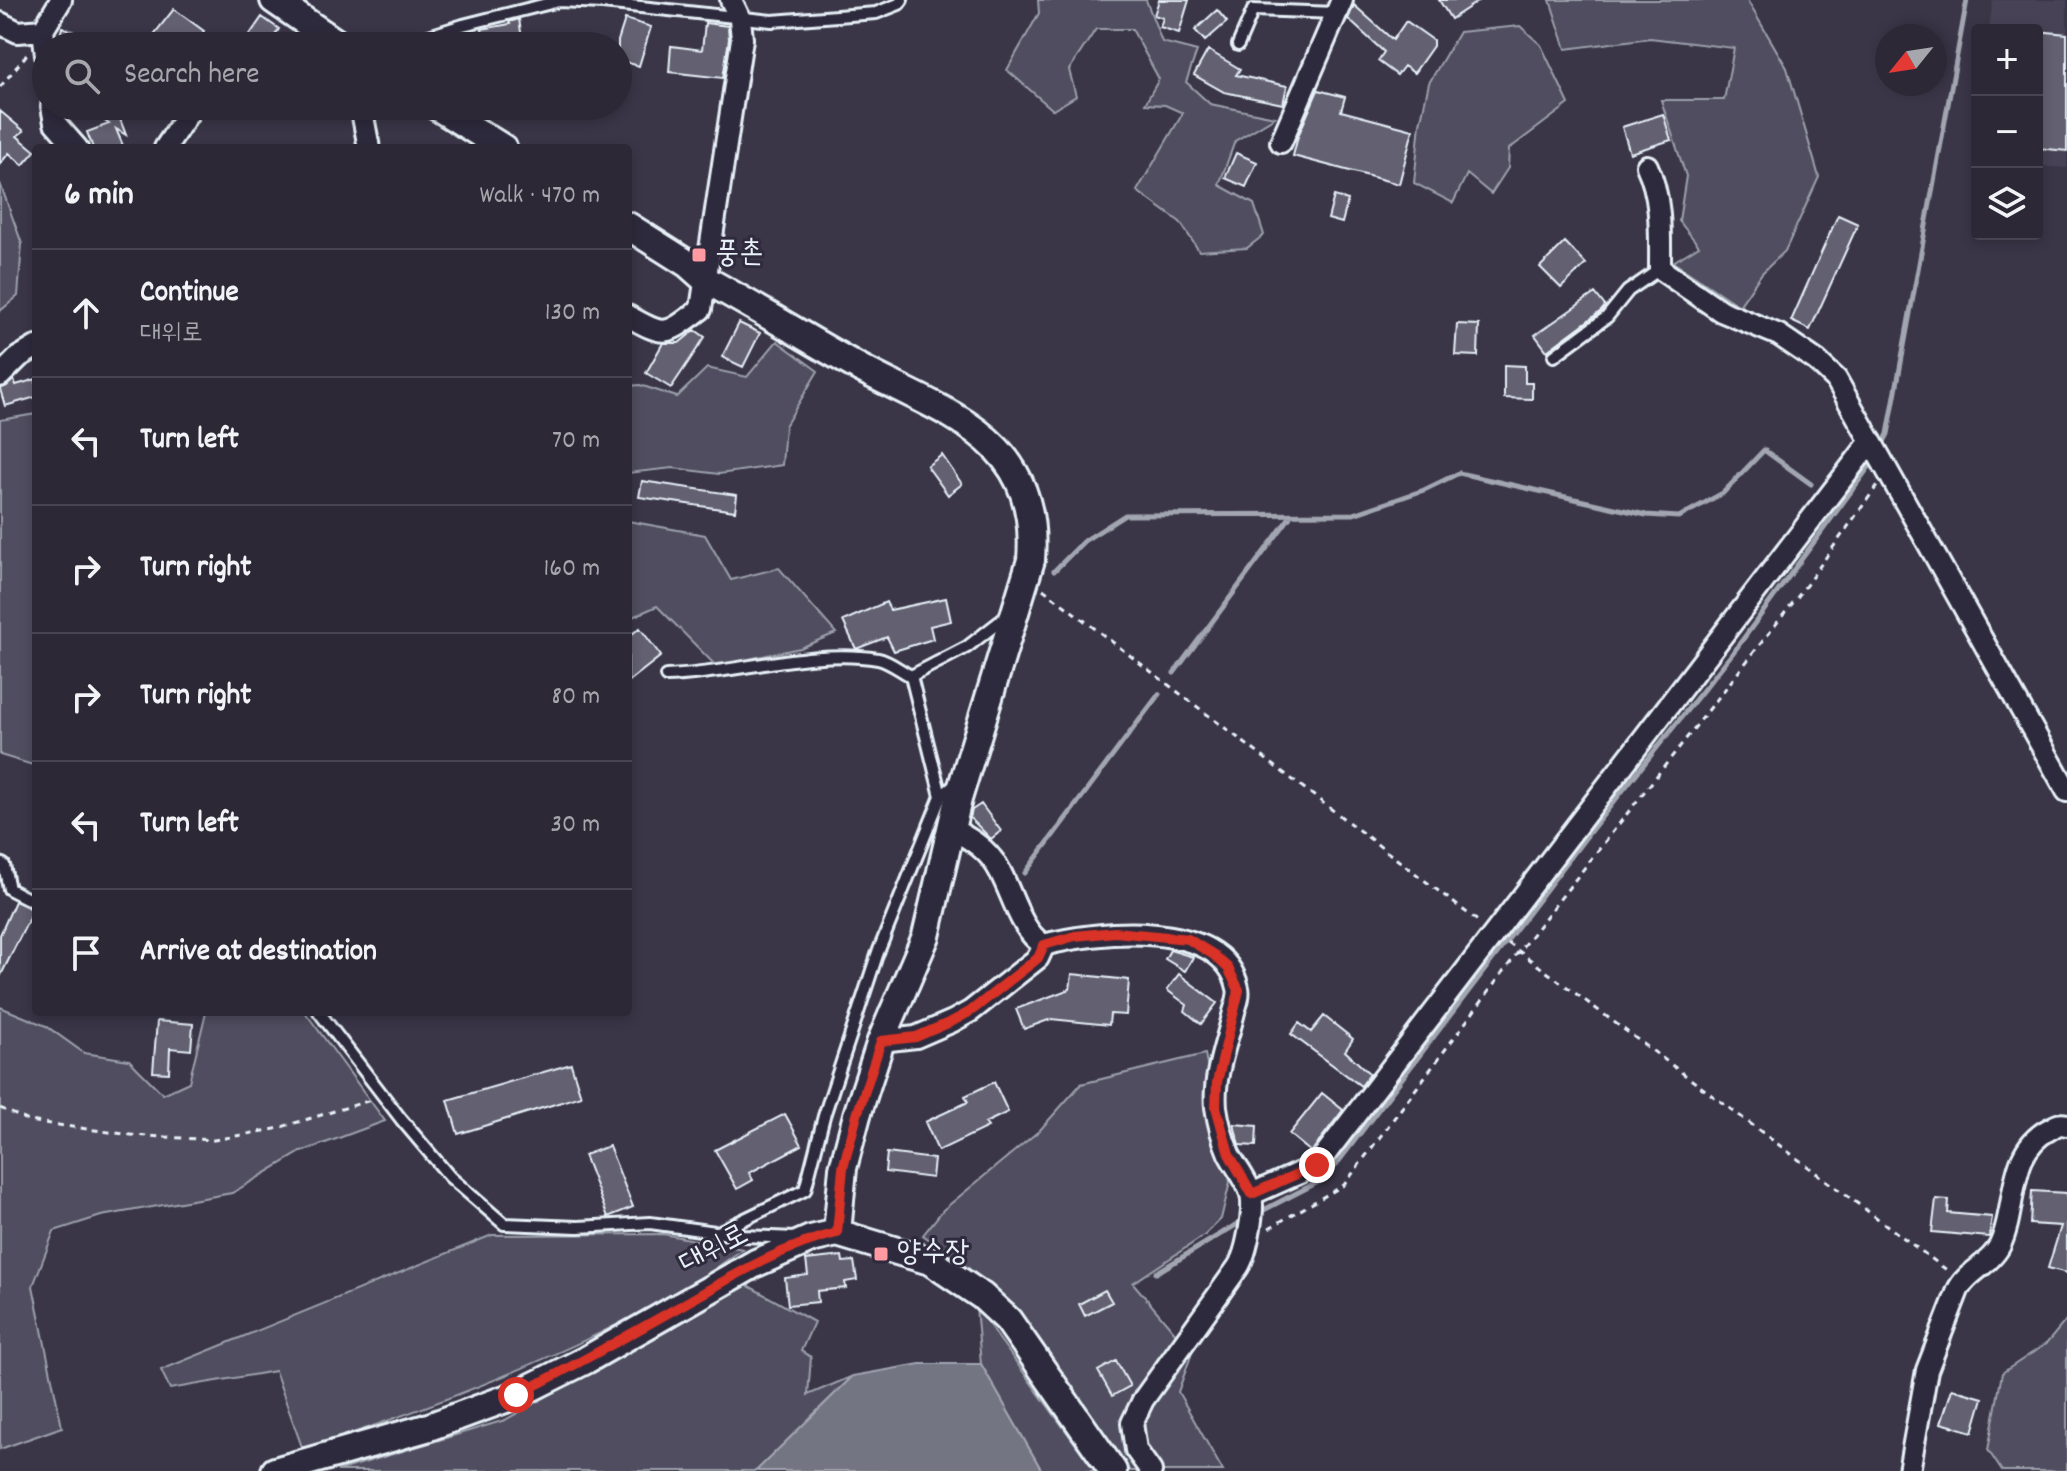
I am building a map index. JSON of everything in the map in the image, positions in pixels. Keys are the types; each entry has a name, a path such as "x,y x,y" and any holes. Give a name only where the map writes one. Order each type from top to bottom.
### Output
{"street":[{"path":"0,23 18,32 43,30 61,0"},
{"path":"274,0 321,32"},
{"path":"1281,142 1339,7"},
{"path":"632,318 654,332 674,329 701,309 742,39 736,9"},
{"path":"54,120 73,144"},
{"path":"168,144 184,120"},
{"path":"364,120 368,144"},
{"path":"458,120 497,144"},
{"path":"1647,166 1655,183 1660,226 1660,269 1721,311 1779,335 1817,361 1836,379 2067,791"},
{"path":"632,229 688,264 706,280 851,363 964,420 1005,457 1029,505 1033,533 1031,560 958,799 926,936 881,1041 824,1236 930,1261 982,1296 1008,1320 1113,1471"},
{"path":"0,376 19,357 32,349"},
{"path":"1250,1217 1317,1165 1495,934 1878,455"},
{"path":"952,829 975,842 994,861 1034,940 1044,945 1075,936 1115,932 1188,939 1228,968 1239,990 1217,1082 1216,1107 1250,1217 1246,1254 1143,1400 1132,1423 1136,1450 1151,1471"},
{"path":"881,1041 916,1037 971,1011 1038,958 1044,945"},
{"path":"1909,1471 1927,1370 1962,1281 1983,1268 2000,1245 2026,1147 2042,1132 2059,1123 2067,1125"},
{"name":"대위로","path":"275,1471 426,1428 516,1395 586,1360 756,1263 824,1236"}],"lane":[{"path":"441,32 559,1 736,9 772,21 876,13 902,0"},
{"path":"1238,45 1253,10 1339,7"},
{"path":"1554,356 1607,317 1628,291 1660,269"},
{"path":"911,676 967,647 1014,610"},
{"path":"666,676 702,675 822,657 880,659 911,676 941,796"},
{"path":"717,1232 805,1190 824,1116 877,955 941,796 967,777"},
{"path":"0,863 4,865 9,889 32,901"},
{"path":"322,1016 450,1177 504,1224 578,1227 650,1223 717,1232 824,1236"}],"path":[{"path":"0,87 32,46"},
{"path":"1250,1217 1344,1185 1519,951 1799,595 1878,455"},
{"path":"1024,575 1495,934"},
{"path":"1513,947 1962,1281"},
{"path":"0,1108 29,1121 131,1135 214,1140 275,1129 379,1097"}],"shaded area":[{"path":"1038,0 1146,0 1162,42 1197,51 1186,82 1210,104 1275,117 1235,141 1219,185 1254,204 1264,235 1247,248 1199,251 1180,222 1137,191 1183,113 1165,105 1145,104 1159,79 1132,29 1096,29 1069,70 1076,96 1053,110 1007,70 1039,13"},
{"path":"1550,0 1747,0 1787,68 1819,177 1785,251 1762,273 1739,306 1673,262 1699,246 1679,221 1686,176 1661,100 1724,100 1734,48 1650,38 1566,49"},
{"path":"1993,0 2067,0 2067,168 2043,166 2043,24 1990,24"},
{"path":"1520,26 1541,45 1569,104 1509,149 1508,168 1491,194 1467,174 1453,203 1414,183 1420,124 1429,83 1459,32"},
{"path":"0,183 22,244 18,296 0,311"},
{"path":"777,341 818,371 785,426 782,465 719,474 673,468 632,473 632,386 640,385 677,397 707,368 747,377"},
{"path":"32,415 32,765 0,755 0,420"},
{"path":"632,522 705,535 731,580 779,568 836,633 800,648 716,666 657,606 632,617"},
{"path":"0,1007 46,1026 84,1053 129,1060 163,1094 189,1082 205,1016 308,1016 385,1121 301,1152 232,1193 101,1216 54,1231 33,1286 62,1427 0,1449"},
{"path":"1205,1054 1230,1182 1221,1219 1205,1235 1133,1283 1192,1353 1178,1392 1223,1471 1130,1471 1028,1323 975,1273 923,1235 943,1210 1040,1130 1081,1084"},
{"path":"663,1234 743,1249 688,1287 547,1357 402,1416 303,1450 275,1371 170,1389 161,1370 492,1235"},
{"path":"745,1284 814,1322 801,1351 811,1357 808,1395 853,1376 756,1471 337,1471 505,1420"},
{"path":"976,1307 1095,1471 1042,1471 981,1364"},
{"path":"2067,1319 2067,1471 2002,1471 1988,1450 2002,1373 2047,1343"}],"water":[{"path":"920,1364 981,1364 1042,1471 756,1471 853,1376"}],"building":[{"path":"1159,0 1189,0 1179,33 1160,27 1163,18 1154,15"},
{"path":"1439,0 1480,0 1451,19"},
{"path":"1354,5 1393,40 1406,21 1433,40 1433,46 1414,73 1404,66 1397,75 1378,61 1384,52 1348,19"},
{"path":"174,9 204,31 203,32 156,32"},
{"path":"1217,10 1227,22 1205,41 1195,30"},
{"path":"262,17 279,29 277,32 252,32"},
{"path":"519,19 521,32 483,32 482,29"},
{"path":"625,19 651,27 639,66 632,64 632,32 621,32"},
{"path":"705,23 728,26 723,78 669,72 671,46 702,50"},
{"path":"2043,32 2067,34 2067,151 2043,149"},
{"path":"1208,50 1240,69 1236,75 1287,86 1283,104 1224,92 1194,75"},
{"path":"1318,90 1345,97 1341,111 1413,130 1399,184 1293,156 1298,136"},
{"path":"0,111 24,131 17,136 32,148 32,154 23,165 9,153 0,164"},
{"path":"1663,114 1671,140 1630,153 1622,127"},
{"path":"103,120 120,120 126,135 116,129 122,144 92,144 87,132 109,124"},
{"path":"1236,153 1257,162 1246,187 1225,178"},
{"path":"1334,196 1348,200 1342,223 1328,219"},
{"path":"1838,215 1858,224 1810,330 1791,321"},
{"path":"1565,242 1586,264 1561,288 1540,267"},
{"path":"1595,293 1605,306 1601,311 1547,351 1535,335"},
{"path":"739,323 760,333 743,367 722,357"},
{"path":"1457,324 1479,325 1478,356 1455,355"},
{"path":"695,330 705,337 671,388 646,373 663,343 679,343"},
{"path":"1504,365 1525,366 1525,383 1532,383 1532,399 1504,398"},
{"path":"14,380 16,385 32,380 32,398 5,406 0,389"},
{"path":"942,455 962,484 948,495 927,466"},
{"path":"642,481 737,495 735,511 639,497"},
{"path":"946,598 951,621 930,626 933,639 894,651 887,637 856,649 843,621 886,602 890,610"},
{"path":"640,628 661,656 632,679 632,634"},
{"path":"981,804 1001,831 991,839 970,818 972,810"},
{"path":"15,901 32,909 32,918 30,917 0,977 0,935"},
{"path":"1170,950 1193,957 1185,971 1165,959"},
{"path":"1072,974 1129,980 1126,1015 1110,1014 1109,1025 1051,1019 1024,1029 1016,1009 1070,989"},
{"path":"1179,974 1217,1003 1201,1024 1185,1011 1187,1005 1167,990"},
{"path":"1324,1016 1353,1039 1345,1051 1370,1074 1361,1086 1291,1034 1299,1023 1311,1032"},
{"path":"157,1021 193,1024 191,1050 170,1048 169,1073 153,1072"},
{"path":"571,1064 581,1096 458,1134 448,1100"},
{"path":"994,1082 1008,1112 985,1123 988,1127 938,1151 925,1122 968,1102 965,1096"},
{"path":"1322,1093 1343,1110 1311,1152 1289,1134"},
{"path":"785,1114 802,1145 749,1173 753,1180 737,1189 715,1150"},
{"path":"1234,1124 1257,1126 1256,1146 1239,1145"},
{"path":"609,1146 633,1207 608,1217 584,1155"},
{"path":"887,1153 934,1159 932,1178 885,1172"},
{"path":"2032,1191 2067,1193 2067,1273 2048,1268 2061,1226 2030,1224"},
{"path":"1936,1199 1949,1200 1948,1213 1992,1217 1989,1237 1932,1232"},
{"path":"842,1256 843,1262 854,1261 857,1280 845,1282 846,1288 817,1291 818,1302 788,1305 785,1278 808,1275 806,1260"},
{"path":"1105,1290 1112,1302 1085,1316 1079,1304"},
{"path":"1116,1361 1130,1386 1112,1396 1098,1371"},
{"path":"1952,1389 1983,1398 1973,1432 1941,1423"}],"waterway":[{"path":"1881,448 1888,434 1967,0"},
{"path":"1054,571 1084,541 1125,515 1354,514 1424,490 1459,473 1646,515 1679,517 1723,493 1764,450 1811,484"},
{"path":"1256,1214 1326,1178 1592,829 1735,650 1874,460"},
{"path":"1174,673 1290,517"},
{"path":"1025,873 1159,694"},
{"path":"1156,1273 1244,1220"}],"place":[{"name":"풍촌","path":"699,255"},
{"name":"양수장","path":"881,1254"}],"route":[{"path":"516,1395 586,1360 756,1263 811,1239 837,1233 843,1168 881,1041 916,1037 953,1021 971,1011 1038,958 1044,945 1075,936 1115,932 1188,939 1228,968 1239,990 1217,1082 1216,1107 1229,1154 1252,1194 1317,1165"}]}
